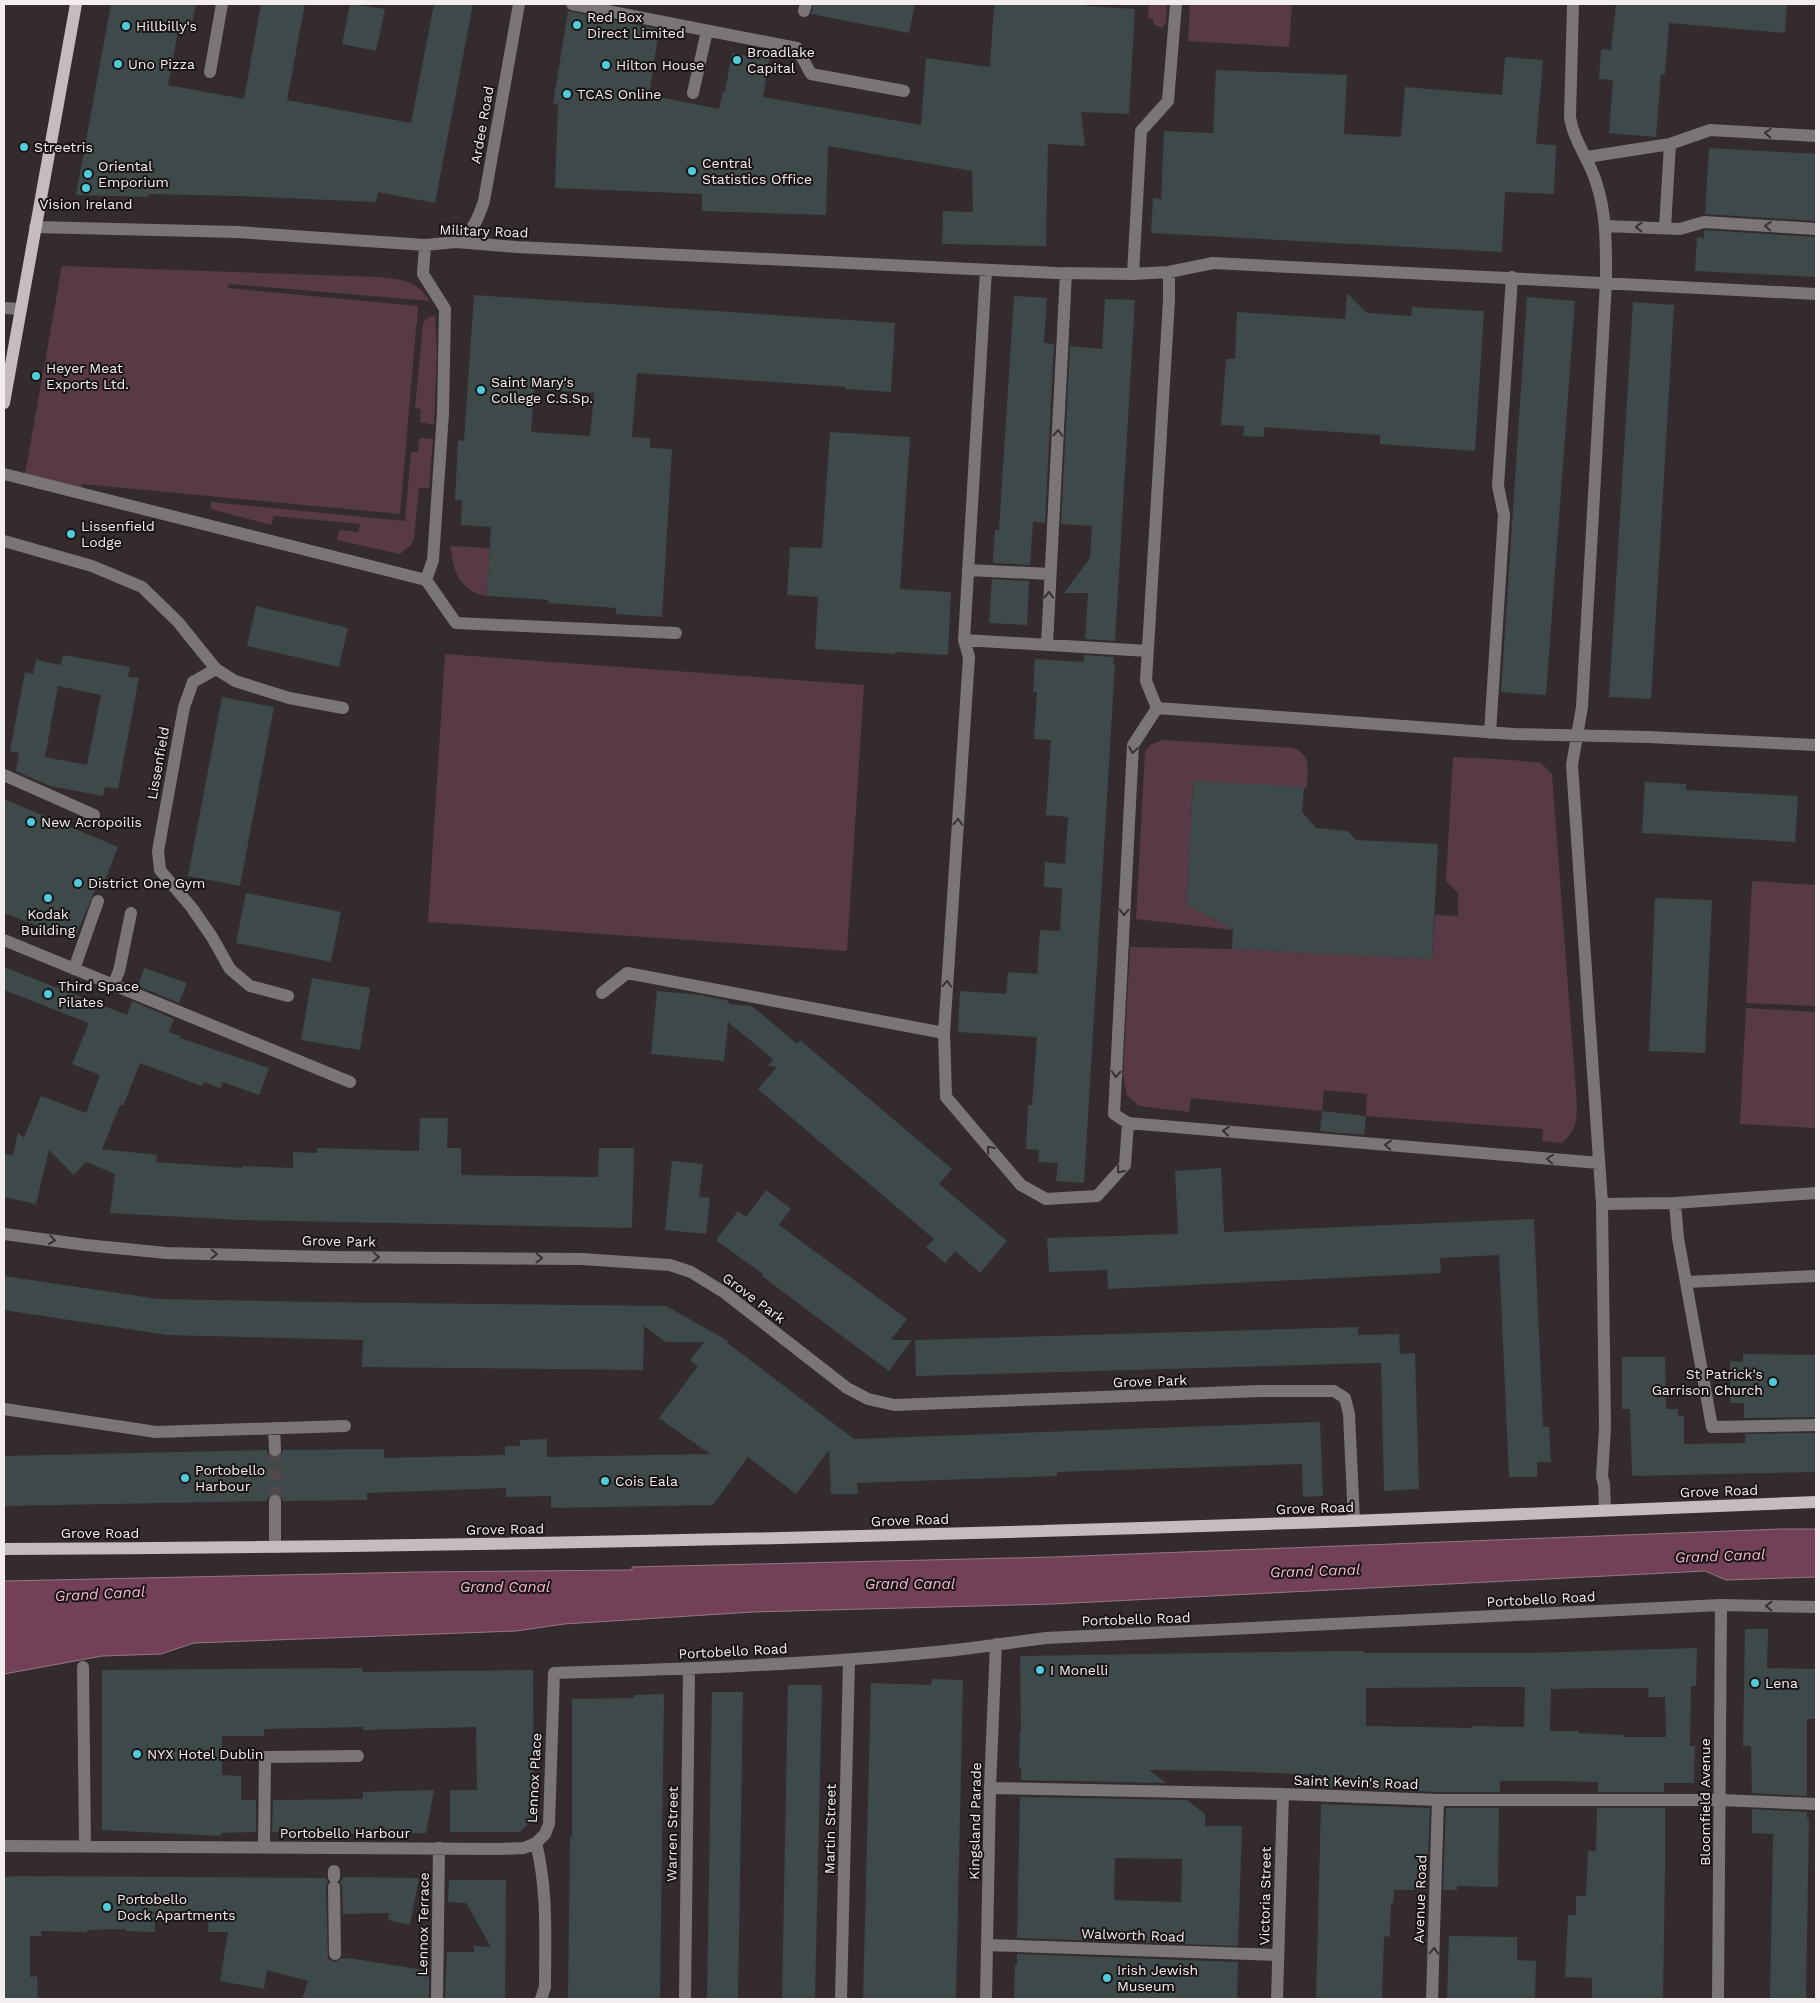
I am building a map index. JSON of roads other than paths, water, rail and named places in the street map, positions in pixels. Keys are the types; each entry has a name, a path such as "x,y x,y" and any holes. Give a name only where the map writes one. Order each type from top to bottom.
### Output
{"main road":[{"path":"4,402 76,4"},
{"name":"Grove Road","path":"4,1549 736,1540 1354,1521 1816,1502"}],"street":[{"path":"210,72 222,4"},
{"name":"Ardee Road","path":"456,242 478,221 484,201 519,4"},
{"path":"572,4 797,48 811,74 904,91"},
{"path":"1133,274 1141,131 1168,101 1176,4"},
{"path":"1573,4 1570,117 1572,130 1587,157 1597,182 1605,226 1606,282 1582,698 1578,736 1572,765 1602,1204 1605,1427 1602,1477 1605,1510"},
{"path":"693,93 707,30"},
{"path":"1587,157 1670,144 1710,130 1816,136"},
{"path":"1665,228 1670,144"},
{"path":"1605,226 1680,228 1704,222 1816,229"},
{"name":"Military Road","path":"35,227 237,232 425,245 456,242 516,247 1066,273 1133,274 1169,272 1213,263 1816,294"},
{"path":"425,245 423,274 445,309 443,413 433,560 426,580"},
{"path":"986,270 964,640 969,658 944,1032 946,1097 1021,1185 1046,1199 1097,1196 1125,1165 1128,1123"},
{"path":"1157,708 1146,681 1169,300 1169,272"},
{"path":"1047,644 1066,273"},
{"path":"1490,732 1504,515 1498,486 1512,277"},
{"path":"4,308 20,309"},
{"path":"4,474 426,580 456,623 676,633"},
{"path":"4,541 92,566 142,587 178,622 216,668 235,681 289,698 343,708"},
{"path":"968,570 1050,574"},
{"path":"964,640 1148,651"},
{"name":"Lissenfield","path":"216,668 193,682 184,707 158,852 160,870 192,908 212,937 230,969 250,986 288,996"},
{"path":"1157,708 1490,732 1816,745"},
{"path":"1157,708 1132,745 1114,1114 1128,1123 1599,1163"},
{"path":"4,774 94,815"},
{"path":"74,969 98,901"},
{"path":"113,985 119,971 132,913"},
{"path":"4,940 350,1082"},
{"path":"602,993 627,974 944,1032"},
{"path":"1602,1204 1676,1203 1816,1192"},
{"path":"1676,1203 1678,1238 1712,1426 1816,1425"},
{"name":"Grove Park","path":"4,1234 166,1253 331,1257 582,1259 670,1265 690,1272 725,1292 847,1388 868,1399 894,1405 1260,1391 1334,1391 1345,1398 1349,1414 1354,1521"},
{"path":"1686,1282 1816,1276"},
{"path":"4,1409 156,1432 345,1426"},
{"path":"274,1428 275,1450"},
{"path":"275,1501 275,1547"},
{"name":"Portobello Road","path":"554,1673 689,1669 849,1660 925,1654 1046,1638 1721,1605 1816,1607"},
{"name":"Bloomfield Avenue","path":"1718,1999 1721,1605"},
{"name":"Kingsland Parade","path":"986,1999 990,1788 996,1644"},
{"name":"Martin Street","path":"842,1999 849,1660"},
{"path":"83,1667 86,1846"},
{"name":"Warren Street","path":"685,1999 689,1669"},
{"name":"Lennox Place","path":"541,1999 545,1987 545,1892 542,1867 536,1843 545,1834 549,1824 554,1673"},
{"path":"264,1847 265,1757 358,1756"},
{"name":"Saint Kevin's Road","path":"990,1788 1283,1794 1438,1800 1720,1800 1816,1804"},
{"name":"Victoria Street","path":"1277,1999 1283,1794"},
{"name":"Avenue Road","path":"1432,1999 1438,1800"},
{"name":"Portobello Harbour","path":"4,1846 524,1848 536,1843"},
{"name":"Lennox Terrace","path":"437,1999 439,1848"},
{"path":"334,1879 335,1954"},
{"name":"Walworth Road","path":"987,1945 1278,1955"}],"water":[{"name":"Grand Canal","path":"1816,1529 1816,1577 1726,1580 1705,1571 1053,1604 753,1612 564,1624 516,1631 194,1643 161,1654 102,1656 4,1674 4,1581 418,1572 632,1570 632,1567 1054,1557"}],"tunnel":[{"path":"275,1450 275,1501"}],"place":[{"name":"Red Box Direct Limited","path":"577,25"},
{"name":"Hillbilly's","path":"126,26"},
{"name":"Broadlake Capital","path":"737,60"},
{"name":"Uno Pizza","path":"118,64"},
{"name":"Hilton House","path":"606,65"},
{"name":"TCAS Online","path":"567,94"},
{"name":"Streetris","path":"24,147"},
{"name":"Central Statistics Office","path":"692,171"},
{"name":"Oriental Emporium","path":"88,174"},
{"name":"Vision Ireland","path":"86,188"},
{"name":"Heyer Meat Exports Ltd.","path":"36,376"},
{"name":"Saint Mary's College C.S.Sp.","path":"481,390"},
{"name":"Lissenfield Lodge","path":"71,534"},
{"name":"New Acropoilis","path":"31,822"},
{"name":"District One Gym","path":"78,883"},
{"name":"Kodak Building","path":"48,898"},
{"name":"Third Space Pilates","path":"48,994"},
{"name":"St Patrick's Garrison Church","path":"1773,1382"},
{"name":"Portobello Harbour","path":"185,1478"},
{"name":"Cois Eala","path":"605,1481"},
{"name":"I Monelli","path":"1040,1670"},
{"name":"Lena","path":"1755,1683"},
{"name":"NYX Hotel Dublin","path":"137,1754"},
{"name":"Portobello Dock Apartments","path":"107,1907"},
{"name":"Irish Jewish Museum","path":"1107,1978"}]}
